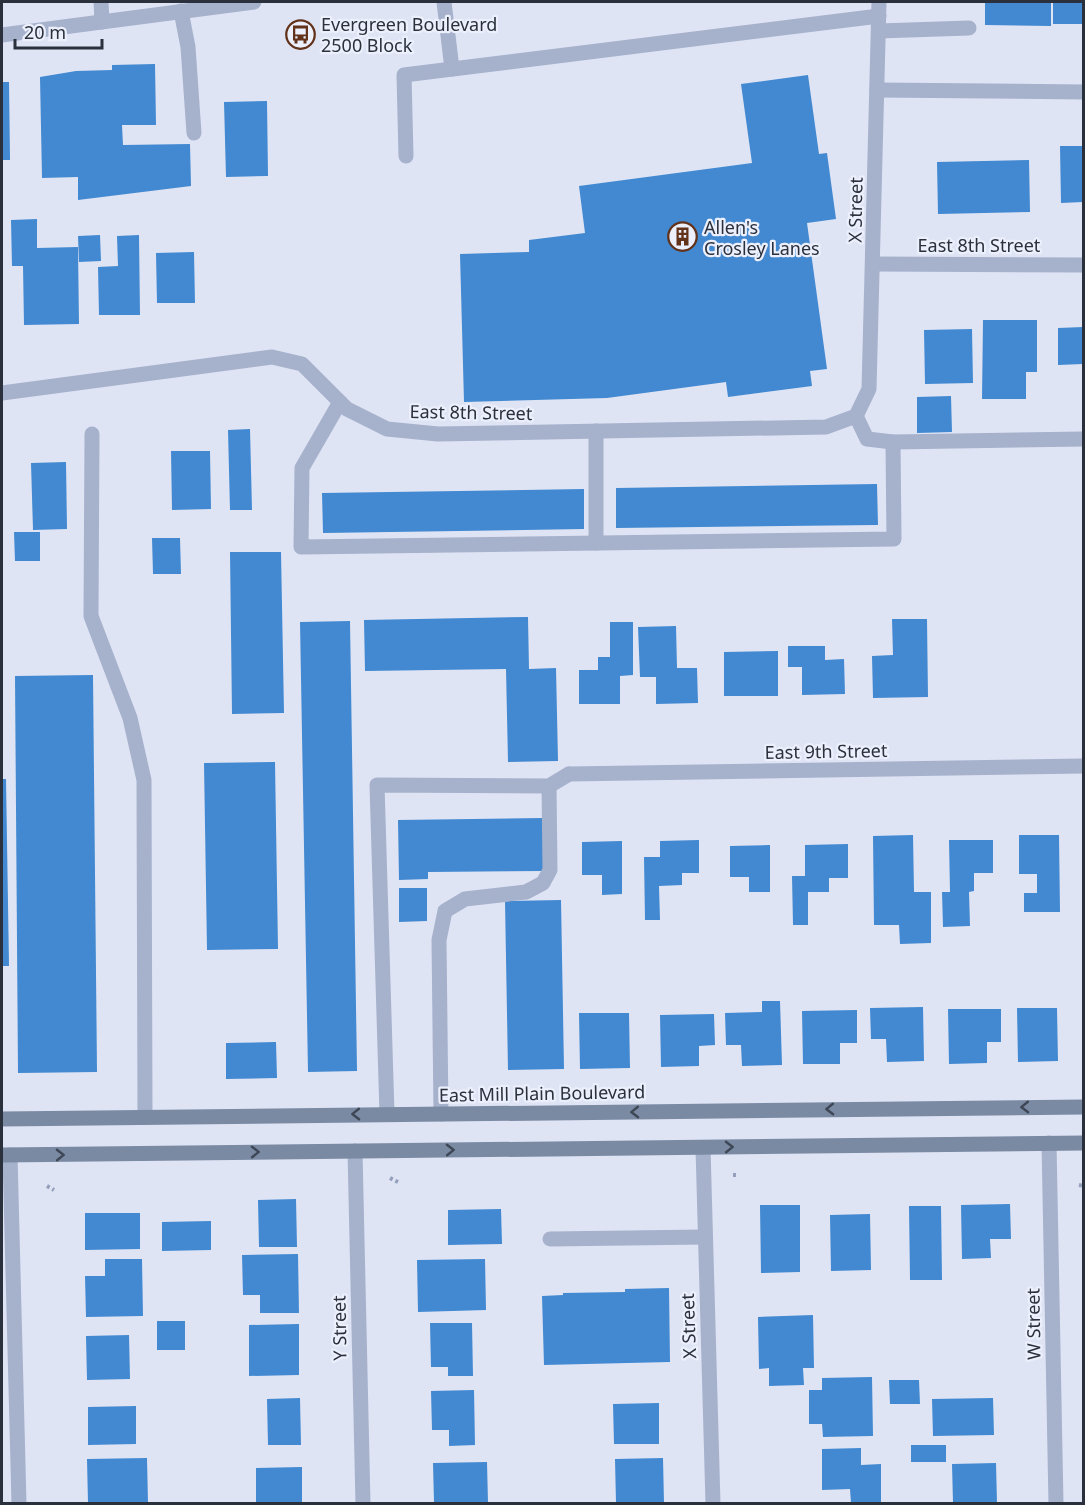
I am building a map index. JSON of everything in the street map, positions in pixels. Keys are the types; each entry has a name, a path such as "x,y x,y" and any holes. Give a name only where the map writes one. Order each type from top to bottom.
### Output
{"main road":[{"name":"East Mill Plain Boulevard","path":"2,1119 1083,1107"},
{"path":"6,1155 1083,1143"}],"street":[{"path":"101,2 102,22"},
{"path":"2,35 102,22 189,7 254,2"},
{"path":"444,2 452,69"},
{"path":"189,7 188,48 194,133"},
{"path":"406,156 404,75 879,16 969,28"},
{"name":"X Street","path":"856,416 869,389 879,16"},
{"path":"877,90 1083,92"},
{"name":"East 8th Street","path":"873,264 1083,265"},
{"name":"East 8th Street","path":"2,393 272,357 302,364 347,409 387,429 438,434 826,427 856,416"},
{"path":"340,402 302,468 302,547 894,539 893,442"},
{"path":"856,416 867,439 893,442 1083,439"},
{"path":"596,431 596,543"},
{"path":"92,434 91,616 130,718 144,780 145,1117"},
{"name":"East 9th Street","path":"549,786 569,774 1083,766"},
{"path":"387,1114 377,785 549,786 550,870 543,883 526,892 465,899 445,911 439,940 441,1114"},
{"name":"W Street","path":"1049,1143 1056,1503"},
{"name":"X Street","path":"703,1148 713,1503"},
{"name":"Y Street","path":"355,1151 363,1503"},
{"path":"6,1155 19,1503"},
{"path":"550,1239 705,1237"}],"path":[{"path":"733,1175 739,1175"},
{"path":"390,1178 398,1182"},
{"path":"47,1186 54,1190"}],"building":[{"path":"985,2 1051,2 1051,26 985,25"},
{"path":"1053,2 1083,2 1083,24 1053,24"},
{"path":"155,64 156,125 122,125 123,145 190,144 191,186 78,200 78,177 42,178 40,77 76,71 112,70 112,65"},
{"name":"Allen's Crosley Lanes","path":"808,75 819,154 827,153 836,219 807,223 827,369 810,371 812,386 728,397 726,382 607,398 464,402 460,254 529,252 529,240 585,233 579,186 752,163 741,84"},
{"path":"2,82 9,82 10,160 2,160"},
{"path":"267,101 268,176 226,177 224,102"},
{"path":"1060,146 1083,146 1083,202 1061,203"},
{"path":"1029,160 1030,212 938,214 937,162"},
{"path":"37,219 37,248 78,247 79,324 24,325 23,266 12,266 11,220"},
{"path":"100,235 101,261 79,262 78,236"},
{"path":"139,235 140,315 99,315 98,267 118,266 117,236"},
{"path":"194,252 195,303 157,303 156,253"},
{"path":"983,320 1037,320 1037,372 1026,372 1026,399 982,399"},
{"path":"1083,327 1083,364 1058,365 1058,328"},
{"path":"972,329 973,383 925,384 924,330"},
{"path":"951,396 952,432 917,433 917,397"},
{"path":"250,429 252,510 230,510 228,430"},
{"path":"171,451 210,451 211,509 172,510"},
{"path":"66,462 67,529 33,530 31,463"},
{"path":"877,484 878,525 616,528 616,488"},
{"path":"584,489 584,529 323,533 322,493"},
{"path":"14,532 40,532 40,561 15,561"},
{"path":"152,538 180,538 181,574 153,574"},
{"path":"230,552 281,552 284,713 232,714"},
{"path":"528,617 529,669 556,668 558,761 508,762 506,669 365,671 364,620"},
{"path":"892,619 927,619 928,697 873,698 872,656 893,655"},
{"path":"350,621 357,1071 308,1072 300,622"},
{"path":"610,622 633,622 633,675 620,676 620,704 579,704 579,670 598,670 598,657 610,657"},
{"path":"676,626 677,668 697,668 698,703 656,704 656,677 640,677 638,627"},
{"path":"788,646 825,646 825,660 844,659 845,694 802,695 802,667 788,667"},
{"path":"778,651 778,696 724,696 724,652"},
{"path":"93,675 97,1072 18,1073 15,676"},
{"path":"275,762 278,949 207,950 204,763"},
{"path":"2,779 6,779 9,966 2,966"},
{"path":"543,818 543,871 428,872 428,879 399,880 398,820"},
{"path":"913,835 914,892 931,892 931,943 900,944 899,925 874,925 873,836"},
{"path":"1019,835 1059,835 1060,912 1024,912 1024,893 1037,893 1037,874 1019,874"},
{"path":"699,840 699,873 682,873 682,885 659,886 660,920 645,920 644,857 660,857 660,841"},
{"path":"949,840 993,840 993,873 974,873 974,891 969,892 970,926 943,927 942,892 950,892"},
{"path":"622,841 622,894 602,895 602,875 582,875 582,842"},
{"path":"848,844 848,878 829,878 829,892 808,892 808,925 793,925 792,876 805,876 805,845"},
{"path":"770,845 770,892 749,892 749,877 730,877 730,846"},
{"path":"399,888 427,888 427,921 399,922"},
{"path":"561,900 564,1069 508,1070 505,901"},
{"path":"762,1001 780,1001 782,1065 742,1066 741,1045 726,1045 725,1013 762,1012"},
{"path":"923,1007 924,1061 887,1062 886,1039 871,1039 870,1008"},
{"path":"1017,1008 1057,1008 1058,1061 1018,1062"},
{"path":"948,1009 1001,1009 1001,1042 987,1042 987,1063 949,1064"},
{"path":"857,1010 857,1043 840,1043 840,1064 803,1064 802,1011"},
{"path":"579,1013 629,1013 630,1068 580,1069"},
{"path":"714,1014 715,1045 699,1046 699,1066 661,1067 660,1015"},
{"path":"276,1042 277,1078 226,1079 226,1043"},
{"path":"296,1199 297,1247 259,1247 258,1200"},
{"path":"1010,1204 1011,1239 990,1239 991,1258 962,1259 961,1205"},
{"path":"760,1205 800,1205 800,1272 761,1273"},
{"path":"909,1206 941,1206 942,1280 910,1280"},
{"path":"501,1209 502,1244 448,1245 448,1210"},
{"path":"85,1213 140,1213 140,1249 85,1250"},
{"path":"870,1214 871,1270 831,1271 830,1215"},
{"path":"211,1221 211,1250 162,1251 162,1222"},
{"path":"298,1254 299,1313 260,1313 260,1295 243,1295 242,1255"},
{"path":"105,1259 142,1259 143,1316 86,1317 85,1276 105,1276"},
{"path":"485,1259 486,1310 418,1312 417,1260"},
{"path":"669,1288 670,1362 544,1365 542,1296"},
{"path":"813,1315 814,1368 803,1368 804,1385 769,1386 769,1368 759,1369 758,1317"},
{"path":"157,1321 185,1321 185,1350 157,1350"},
{"path":"430,1323 472,1323 473,1376 448,1376 448,1367 431,1367"},
{"path":"299,1324 299,1375 249,1376 249,1325"},
{"path":"129,1335 130,1379 87,1380 86,1336"},
{"path":"872,1377 873,1436 823,1437 822,1424 809,1424 809,1390 822,1390 822,1378"},
{"path":"889,1380 919,1380 920,1404 890,1404"},
{"path":"474,1390 475,1445 449,1446 449,1430 432,1430 431,1391"},
{"path":"300,1398 301,1445 268,1445 267,1399"},
{"path":"993,1398 994,1435 933,1436 932,1399"},
{"path":"659,1403 659,1444 614,1444 613,1404"},
{"path":"136,1406 136,1444 88,1445 88,1407"},
{"path":"911,1445 946,1445 946,1462 911,1462"},
{"path":"861,1448 861,1465 881,1464 881,1503 851,1503 850,1489 822,1490 822,1449"},
{"path":"147,1458 148,1503 88,1503 87,1459"},
{"path":"663,1458 664,1503 616,1503 615,1459"},
{"path":"487,1462 488,1503 434,1503 433,1463"},
{"path":"996,1463 997,1503 953,1503 952,1464"},
{"path":"302,1467 302,1503 256,1503 256,1468"}],"place":[{"name":"Evergreen Boulevard 2500 Block","path":"300,34"},
{"name":"Allen's Crosley Lanes","path":"683,237"}]}
